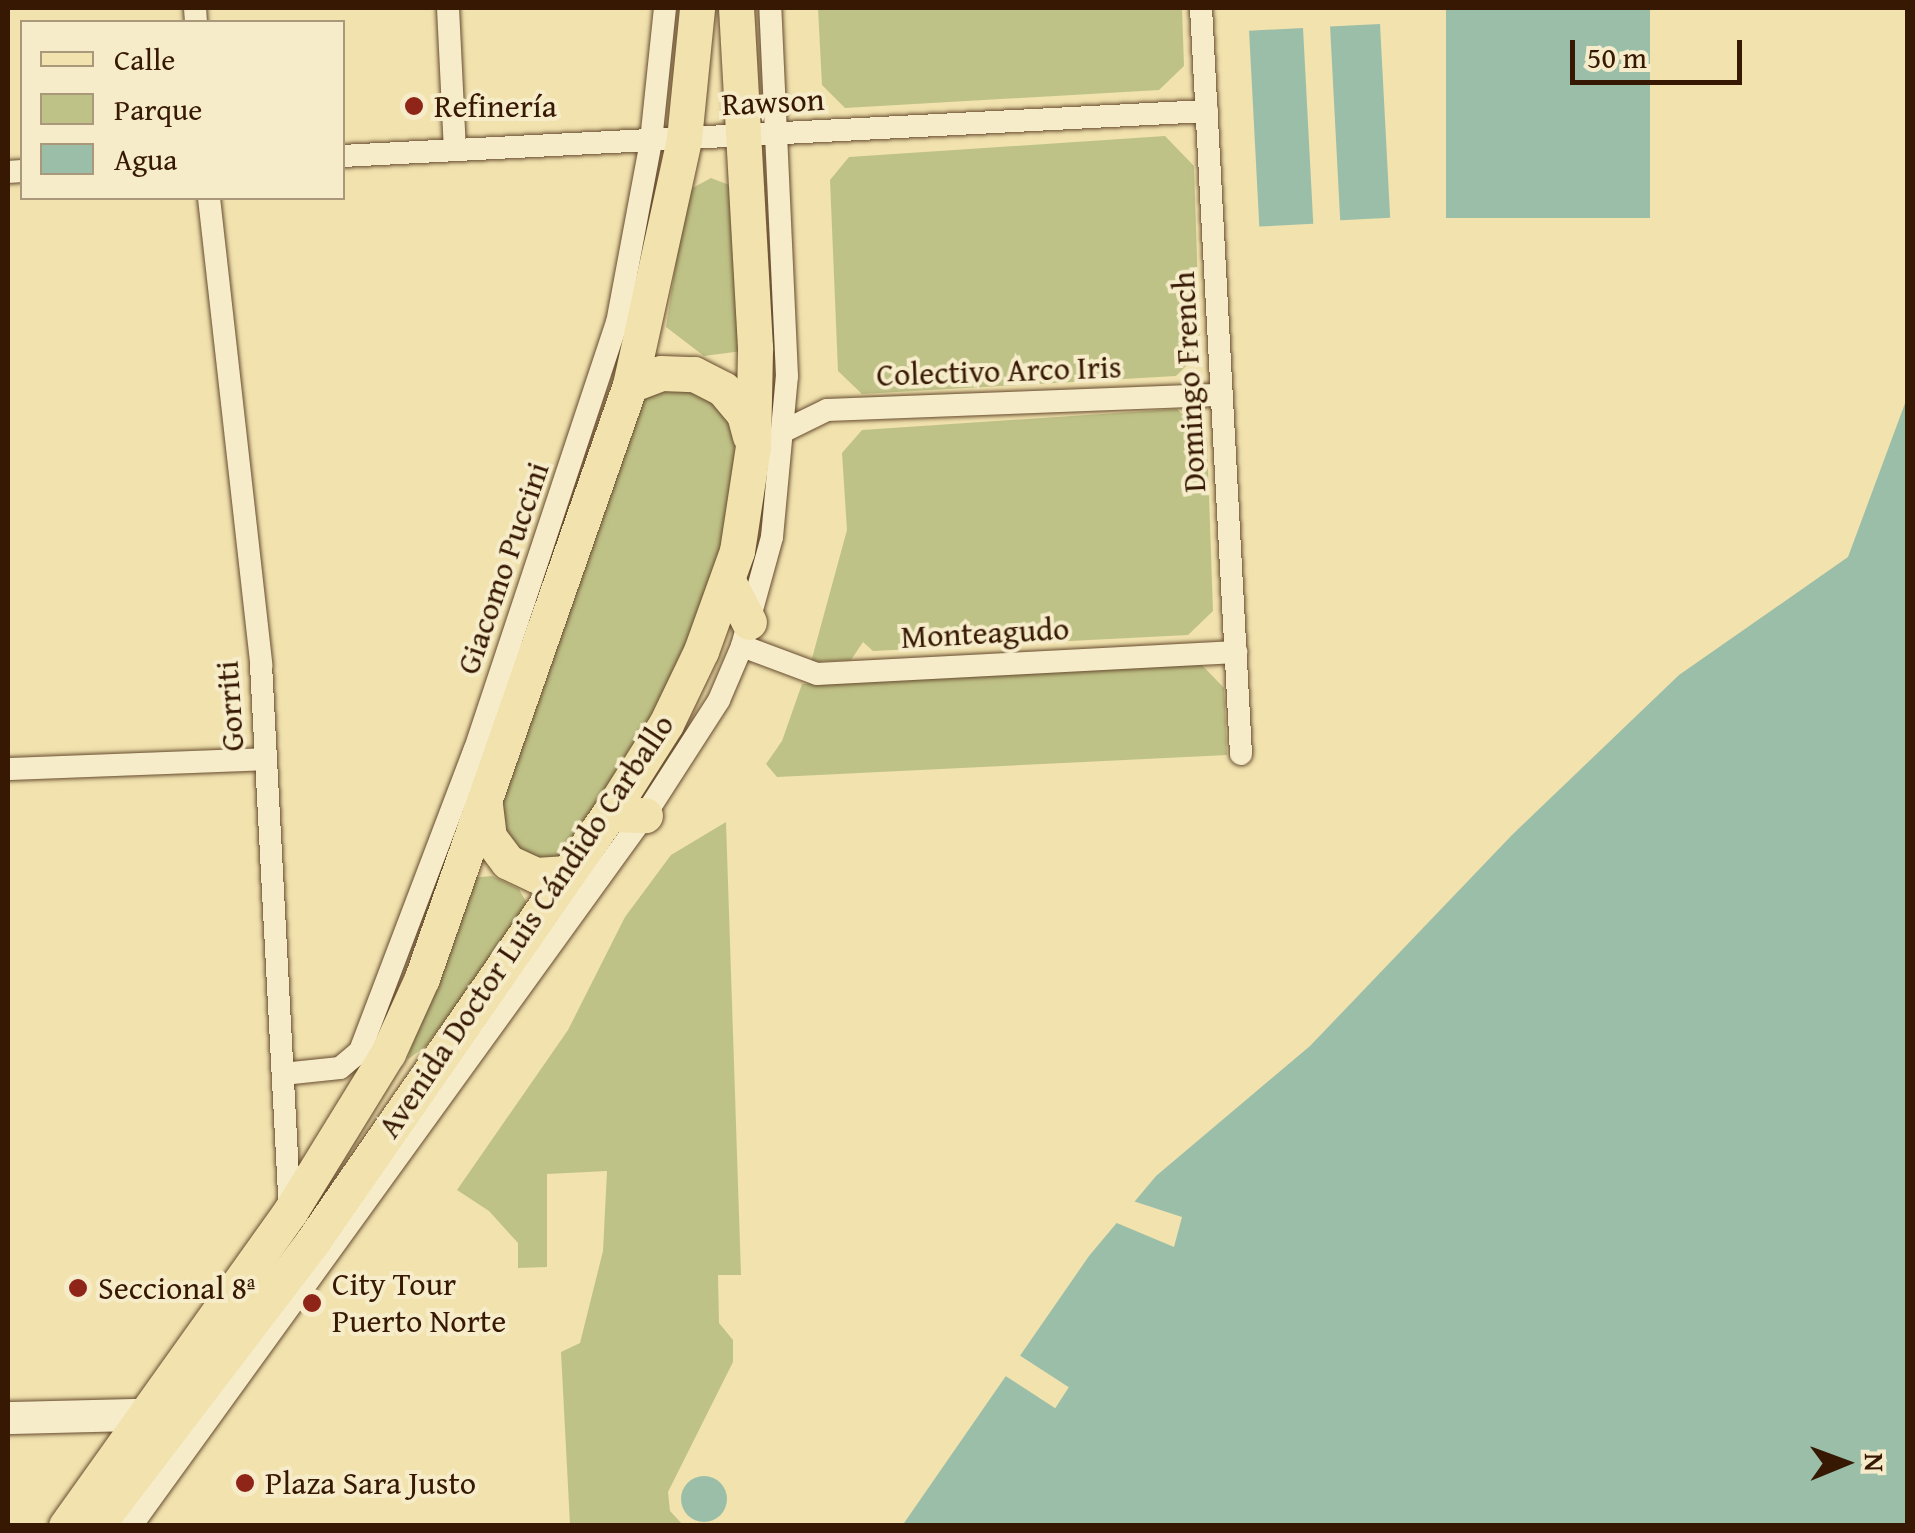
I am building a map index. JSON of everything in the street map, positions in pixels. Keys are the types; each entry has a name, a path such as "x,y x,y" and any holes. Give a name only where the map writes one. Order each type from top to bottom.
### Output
{"main road":[{"name":"Avenida Doctor Luis Cándido Carballo","path":"66,1526 290,1212 388,1052 486,806 630,385 650,308 668,140 696,8"},
{"name":"Avenida Doctor Luis Cándido Carballo","path":"96,1526 177,1414 313,1242 610,814 666,724 728,581 769,439 742,136 736,8"},
{"path":"616,323 650,308"},
{"path":"630,385 661,373 708,381 769,439"},
{"path":"728,581 746,634"},
{"path":"486,806 490,837 508,862 536,875 567,873"},
{"path":"610,814 645,814"},
{"path":"8,1418 177,1414"}],"street":[{"path":"448,8 454,150"},
{"name":"Giacomo Puccini","path":"282,1074 340,1068 360,1052 475,749 616,323 668,140 665,8"},
{"name":"Avenida Doctor Luis Cándido Carballo","path":"132,1526 645,814 719,700 746,634 772,537 769,439 779,134 770,8"},
{"name":"Domingo French","path":"1201,8 1241,754"},
{"name":"Rawson","path":"345,156 1206,111"},
{"name":"Gorriti","path":"209,200 266,759 290,1212"},
{"name":"Colectivo Arco Iris","path":"769,439 827,410 1222,395"},
{"name":"Monteagudo","path":"746,634 816,674 1236,652"},
{"path":"8,769 266,759"},
{"path":"177,1414 213,1412"}],"green space":[{"path":"818,8 1182,8 1184,66 1159,90 845,108 822,85"},
{"path":"1165,136 1194,166 1200,352 1176,376 862,394 838,371 830,180 849,157"},
{"path":"711,178 729,185 742,351 704,356 666,327 687,191"},
{"path":"647,389 704,391 729,421 735,443 731,526 654,727 555,863 512,850 499,816 554,635"},
{"path":"1177,409 1207,438 1213,611 1188,635 873,651 863,642 851,660 811,662 847,530 842,453 862,430"},
{"path":"1201,664 1224,688 1227,755 777,777 766,764 782,741 802,684"},
{"path":"726,822 741,1275 718,1275 719,1323 733,1340 733,1362 668,1492 670,1511 683,1525 570,1525 561,1352 580,1343 603,1251 607,1171 547,1174 547,1267 518,1268 518,1243 489,1211 457,1190 568,1030 625,917 671,855"},
{"path":"492,876 519,889 529,907 426,1046 407,1060 469,878"}],"water":[{"path":"1446,8 1650,8 1650,218 1446,218"},
{"path":"1380,24 1390,218 1340,220 1330,27"},
{"path":"1303,28 1313,224 1259,227 1249,31"},
{"path":"1907,398 1907,1525 902,1526 1089,1256 1156,1176 1310,1046 1512,835 1679,675 1848,557"},
{"path":"704,1476 720,1483 727,1499 720,1515 704,1522 688,1515 681,1499 688,1483"}],"pier":[{"path":"1130,1200 1182,1217 1174,1247 1112,1221"},
{"path":"1016,1353 1069,1387 1055,1408 1002,1374"}],"place":[{"name":"Refinería","path":"414,106"},
{"name":"Seccional 8ª","path":"78,1288"},
{"name":"City Tour Puerto Norte","path":"312,1303"},
{"name":"Plaza Sara Justo","path":"245,1483"}]}
